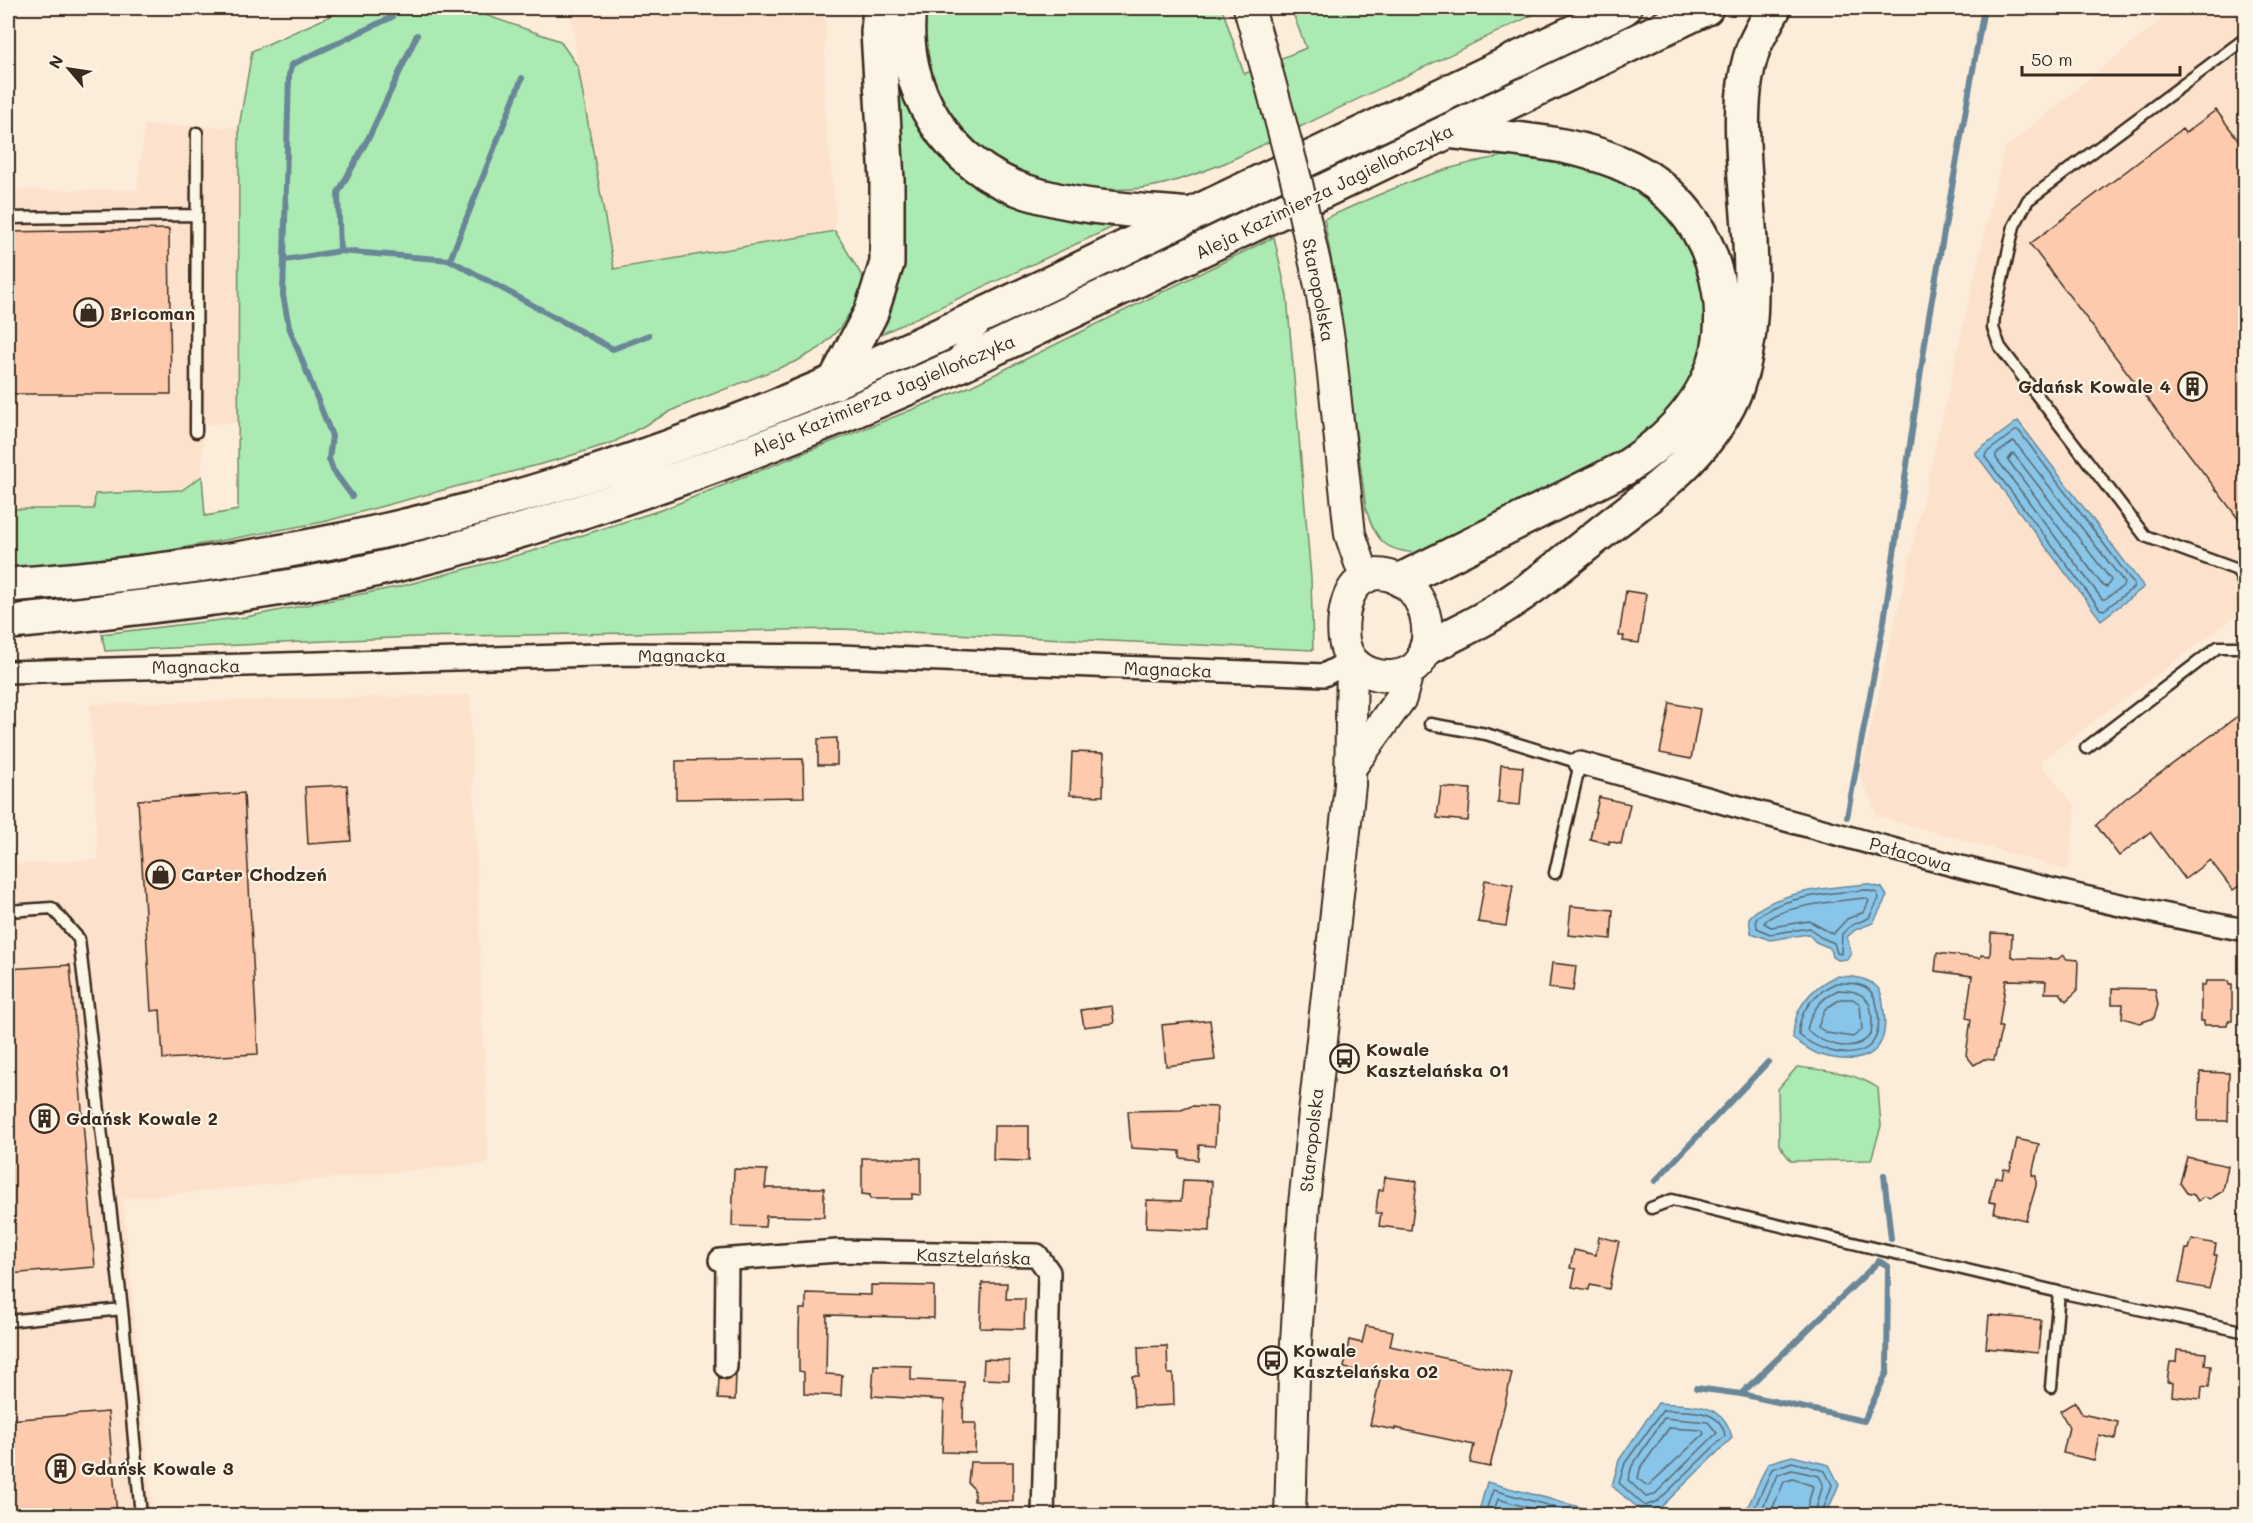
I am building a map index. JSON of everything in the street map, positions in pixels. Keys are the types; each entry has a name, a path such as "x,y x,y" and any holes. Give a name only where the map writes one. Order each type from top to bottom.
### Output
{"highway":[{"path":"834,383 871,313 887,263 887,180 878,32 880,8"},
{"path":"909,8 909,58 918,92 935,124 959,152 988,173 1026,192 1078,204 1190,215"},
{"name":"Aleja Kazimierza Jagiellończyka","path":"8,585 113,578 222,563 321,545 451,515 575,479 708,433 902,354 1624,8"},
{"name":"Aleja Kazimierza Jagiellończyka","path":"8,621 242,595 397,564 526,530 657,488 914,385 1038,328 1706,8"},
{"path":"1417,660 1531,588 1668,481 1699,451 1719,423 1736,387 1749,342 1751,281 1743,110 1748,72 1755,45 1774,8"},
{"path":"1401,580 1625,468 1646,454 1679,424 1700,395 1722,340 1722,303 1718,280 1703,239 1687,214 1655,183 1611,158 1558,145 1448,131"}],"main road":[{"name":"Staropolska","path":"1249,8 1298,183 1321,290 1330,346 1350,534 1365,578"},
{"path":"1388,574 1401,580 1412,589 1420,601 1426,620 1417,660 1394,677 1379,675 1352,660 1345,646 1347,604 1356,585 1365,578 1388,574"},
{"name":"Staropolska","path":"1290,1515 1304,1204 1351,767 1352,660"},
{"name":"Staropolska","path":"1351,767 1401,698 1417,660"}],"street":[{"name":"Magnacka","path":"8,672 629,654 839,656 1324,675 1352,660"},
{"name":"Pałacowa","path":"1580,763 1965,869 2165,916 2246,930"},
{"name":"Kasztelańska","path":"726,1367 724,1260 837,1251 1037,1255 1049,1272 1043,1515"}],"lane":[{"path":"2246,38 2028,200 2014,226 1993,328 2000,347 2145,536 2242,572 2246,588"},
{"path":"196,432 197,133"},
{"path":"8,218 196,214"},
{"path":"914,385 1025,296"},
{"path":"902,354 1038,328"},
{"path":"2086,748 2218,647 2246,647"},
{"path":"1430,724 1486,734 1580,763 1555,873"},
{"path":"8,910 52,908 79,939 122,1309 141,1515"},
{"path":"1651,1208 1672,1200 2059,1292 2246,1332"},
{"path":"2051,1387 2059,1292"},
{"path":"8,1321 122,1309"}],"shaded area":[{"path":"570,8 819,8 826,10 824,105 836,211 835,231 613,269"},
{"path":"2175,8 2245,8 2245,612 2244,610 2039,762 2076,807 2068,870 1877,816 1860,774 2004,149"},
{"path":"145,125 239,127 238,423 203,424 202,476 182,490 95,494 95,509 8,509 8,190 137,190"},
{"path":"470,695 488,1163 123,1199 153,1515 8,1516 8,865 98,859 90,704"}],"green space":[{"path":"348,8 465,8 560,41 578,67 614,269 835,231 865,281 855,305 840,328 820,348 797,361 677,408 614,442 560,459 323,522 127,558 8,571 8,509 94,509 95,494 182,490 202,476 205,516 238,510 239,127 252,51"},
{"path":"925,8 1222,8 1244,74 1306,48 1291,8 1547,8 1225,163 1169,183 1145,188 1102,189 1070,185 1038,177 982,148 958,127 940,101 927,71 924,48"},
{"path":"893,60 903,98 922,133 948,164 980,187 1126,221 860,344 879,317"},
{"path":"1524,153 1628,179 1690,237 1711,304 1699,373 1640,446 1421,553 1399,550 1384,543 1379,537 1366,509 1339,302 1324,219 1398,187 1445,170 1496,157"},
{"path":"1274,237 1287,296 1311,578 1313,650 840,629 416,637 105,651 102,634 246,617 402,586 533,551 664,509 971,386"},
{"path":"1797,1067 1849,1075 1878,1088 1881,1126 1871,1160 1791,1161 1779,1145 1778,1089"}],"water":[{"path":"2018,421 2144,587 2101,620 1975,453"},
{"path":"1867,884 1882,888 1887,896 1873,923 1855,930 1847,937 1851,952 1847,959 1838,960 1832,957 1830,948 1816,942 1808,934 1770,940 1751,933 1749,918 1772,902 1804,892"},
{"path":"1836,976 1867,980 1876,986 1881,995 1885,1027 1882,1039 1877,1048 1859,1058 1835,1058 1821,1055 1793,1039 1796,1018 1805,1001 1818,987"},
{"path":"1658,1403 1694,1405 1714,1411 1728,1426 1732,1438 1661,1507 1644,1513 1612,1486 1619,1460"},
{"path":"1792,1456 1829,1465 1839,1484 1826,1515 1744,1515 1768,1463"},
{"path":"1487,1482 1609,1515 1478,1515"}],"building":[{"name":"Gdańsk Kowale 4","path":"2216,110 2246,150 2246,529 2030,244 2182,129 2185,133"},
{"name":"Bricoman","path":"169,229 171,394 8,394 8,232"},
{"path":"1626,591 1646,594 1639,643 1623,641 1624,636 1619,636"},
{"path":"1670,703 1700,709 1691,759 1660,753"},
{"path":"2246,710 2246,881 2233,890 2210,860 2185,879 2150,832 2119,856 2096,825 2125,799"},
{"path":"837,738 837,765 818,765 818,739"},
{"path":"1072,752 1104,753 1103,796 1070,795"},
{"path":"803,759 804,797 676,799 676,761"},
{"path":"1501,765 1523,767 1520,805 1498,803"},
{"path":"347,785 351,841 308,844 305,787"},
{"path":"1441,787 1471,789 1468,821 1437,818"},
{"path":"244,793 258,1054 163,1059 160,1010 151,1011 138,800"},
{"path":"1599,797 1630,804 1621,844 1609,841 1609,844 1590,839"},
{"path":"1485,880 1513,885 1506,926 1478,922"},
{"path":"1571,906 1613,910 1611,939 1568,935"},
{"path":"1991,933 2012,934 2011,956 2016,958 2058,959 2063,955 2067,959 2078,960 2077,991 2066,1001 2060,993 2045,993 2046,981 2006,980 1999,1027 2002,1027 1994,1060 1984,1059 1974,1065 1966,1055 1971,1019 1966,1018 1972,976 1935,971 1937,953 1980,958 1981,955 1990,956"},
{"path":"1552,963 1576,966 1573,991 1549,988"},
{"name":"Gdańsk Kowale 2","path":"70,965 95,1267 8,1274 8,969"},
{"path":"2206,981 2228,981 2229,985 2232,985 2232,1021 2228,1021 2227,1025 2204,1025 2204,1021 2201,1021 2201,985 2205,985"},
{"path":"2112,988 2155,989 2158,1005 2154,1018 2140,1023 2122,1018 2123,1004 2112,1004"},
{"path":"1112,1006 1114,1023 1084,1027 1081,1010"},
{"path":"1210,1020 1215,1060 1166,1066 1162,1025"},
{"path":"2200,1072 2229,1073 2228,1121 2198,1121"},
{"path":"1192,1106 1217,1107 1215,1146 1199,1145 1198,1160 1180,1158 1180,1151 1131,1148 1128,1111 1181,1110"},
{"path":"994,1126 1029,1126 1029,1161 993,1160"},
{"path":"2017,1139 2039,1144 2032,1175 2036,1176 2036,1186 2026,1220 1994,1213 1996,1203 1989,1202 1995,1177 2002,1178 2004,1169 2010,1170"},
{"path":"2187,1157 2228,1166 2223,1191 2210,1199 2204,1197 2198,1201 2194,1195 2187,1193 2180,1183"},
{"path":"862,1158 921,1158 921,1195 912,1194 912,1199 870,1199 870,1195 862,1194"},
{"path":"734,1169 767,1170 765,1188 824,1188 824,1217 766,1216 765,1227 732,1226"},
{"path":"1385,1177 1417,1181 1411,1230 1379,1226 1381,1213 1376,1213 1377,1201 1379,1190 1383,1190"},
{"path":"1183,1180 1212,1181 1210,1231 1146,1228 1147,1200 1181,1201"},
{"path":"1599,1237 1619,1241 1609,1289 1590,1285 1589,1290 1572,1287 1576,1269 1570,1268 1574,1250 1596,1255"},
{"path":"2192,1239 2216,1244 2214,1255 2217,1255 2209,1289 2179,1283 2186,1249 2189,1249"},
{"path":"982,1283 1007,1283 1006,1299 1025,1299 1024,1329 980,1328"},
{"path":"871,1285 934,1286 934,1318 827,1315 826,1374 842,1375 841,1396 804,1394 804,1372 799,1371 799,1329 800,1309 806,1309 806,1293 871,1295"},
{"path":"1989,1315 2041,1320 2038,1353 1986,1348"},
{"path":"1366,1326 1393,1331 1390,1346 1512,1373 1490,1467 1470,1463 1474,1445 1370,1425 1381,1375 1344,1368 1349,1340 1362,1343"},
{"path":"1167,1346 1168,1374 1173,1374 1174,1405 1134,1407 1132,1376 1139,1376 1138,1347"},
{"path":"2177,1350 2206,1353 2205,1365 2211,1366 2209,1387 2202,1386 2201,1399 2172,1396 2173,1383 2167,1382 2170,1362 2176,1362"},
{"path":"984,1359 1009,1360 1009,1380 983,1379"},
{"path":"874,1365 911,1366 911,1380 964,1382 963,1423 976,1423 975,1453 942,1452 944,1400 872,1396"},
{"path":"736,1375 735,1400 718,1399 719,1377 726,1380"},
{"path":"2075,1402 2082,1414 2118,1422 2115,1439 2099,1435 2094,1460 2063,1453 2069,1427 2060,1411"},
{"name":"Gdańsk Kowale 3","path":"108,1412 117,1515 8,1515 8,1420"},
{"path":"970,1462 1013,1462 1013,1501 974,1501 974,1489 968,1483"}],"waterway":[{"path":"1847,817 1884,621 1929,316 1984,8"},
{"path":"352,496 333,470 329,459 332,436 289,327 283,295 289,75 291,65 392,17"},
{"path":"340,251 338,193 370,135 417,35"},
{"path":"450,260 522,78"},
{"path":"285,260 340,251 450,260 613,349 649,335"},
{"path":"1655,1181 1768,1062"},
{"path":"1884,1175 1891,1239"},
{"path":"1696,1388 1741,1394 1864,1421 1887,1372 1888,1266 1879,1261 1741,1394"}],"place":[{"name":"Bricoman","path":"89,313"},
{"name":"Gdańsk Kowale 4","path":"2192,386"},
{"name":"Carter Chodzeń","path":"160,874"},
{"name":"Kowale Kasztelańska 01","path":"1345,1059"},
{"name":"Gdańsk Kowale 2","path":"45,1118"},
{"name":"Kowale Kasztelańska 02","path":"1272,1360"},
{"name":"Gdańsk Kowale 3","path":"60,1468"}]}
